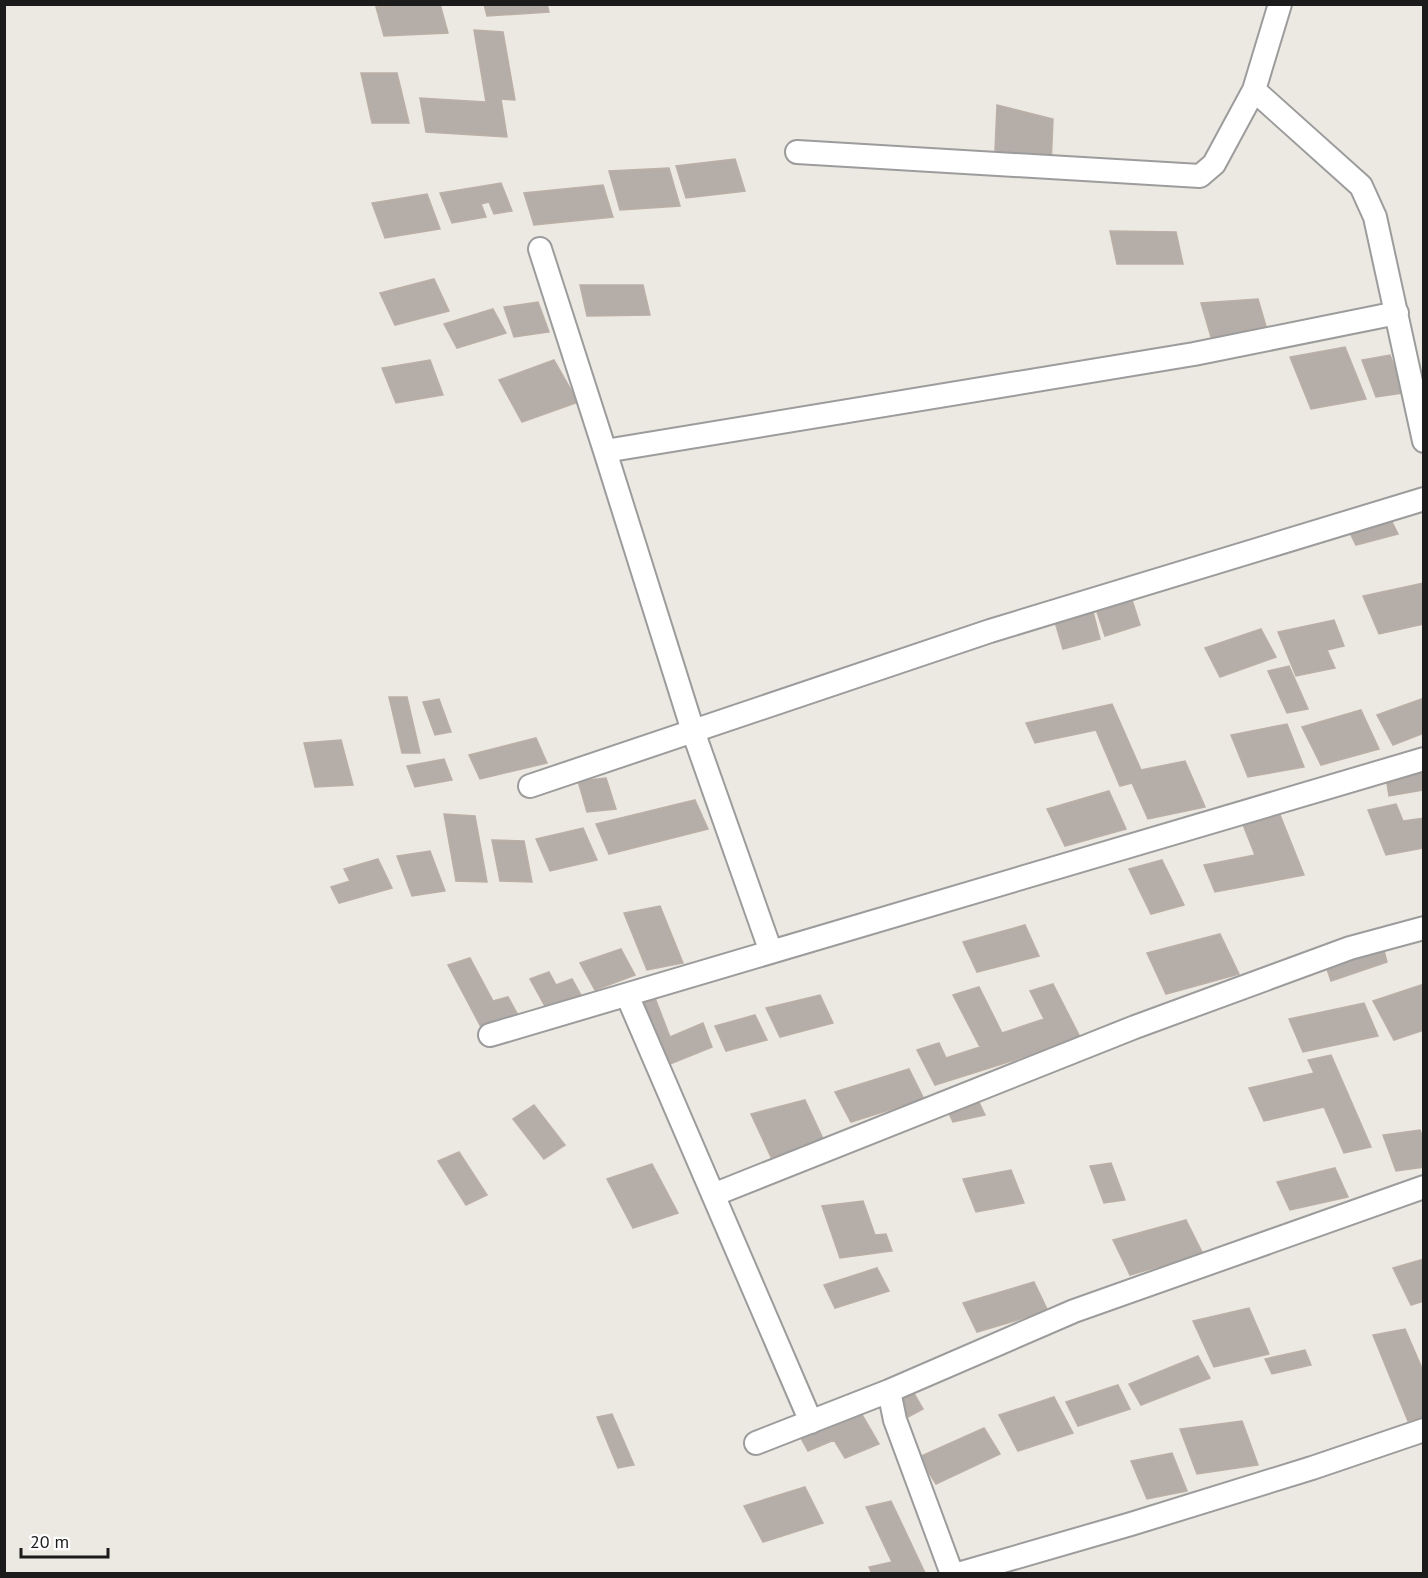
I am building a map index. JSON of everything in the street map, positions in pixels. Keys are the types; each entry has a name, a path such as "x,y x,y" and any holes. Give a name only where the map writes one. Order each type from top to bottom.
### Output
{"street":[{"path":"797,152 1200,176 1214,164 1254,90 1280,4"},
{"path":"1254,90 1361,186 1375,217 1424,441"},
{"path":"540,249 693,731 771,952"},
{"path":"605,451 1194,354 1397,313"},
{"path":"530,786 990,632 1424,499"},
{"path":"490,1035 1424,759"},
{"path":"713,1195 1135,1027 1350,948 1424,928"},
{"path":"627,995 811,1422"},
{"path":"756,1443 889,1391 1074,1311 1424,1187"},
{"path":"889,1391 896,1420 952,1574"},
{"path":"958,1574 1143,1521 1424,1430"}],"building":[{"path":"440,4 448,33 384,36 376,7"},
{"path":"484,4 547,4 549,12 487,16"},
{"path":"474,30 503,32 515,100 501,99 507,137 426,132 420,98 486,102"},
{"path":"361,73 397,73 409,123 372,123"},
{"path":"997,105 1053,119 1051,165 995,151"},
{"path":"735,159 745,191 686,198 676,166"},
{"path":"669,168 680,206 620,210 609,171"},
{"path":"501,183 512,211 494,214 489,202 481,204 486,217 452,223 440,193"},
{"path":"603,185 613,217 534,225 524,193"},
{"path":"427,194 440,229 385,238 372,203"},
{"path":"1110,231 1176,232 1183,264 1117,264"},
{"path":"434,279 449,311 395,325 380,293"},
{"path":"580,285 643,285 650,315 587,316"},
{"path":"1258,299 1268,333 1211,337 1201,303"},
{"path":"538,302 549,332 514,337 504,307"},
{"path":"493,309 506,333 457,348 444,324"},
{"path":"1345,347 1366,399 1311,409 1290,357"},
{"path":"1390,355 1404,393 1376,397 1362,360"},
{"path":"430,360 443,395 396,403 382,368"},
{"path":"554,360 578,402 522,422 499,380"},
{"path":"1387,512 1398,534 1356,545 1345,523"},
{"path":"1424,583 1424,624 1379,634 1363,596"},
{"path":"1132,600 1140,625 1105,636 1097,612"},
{"path":"1093,612 1100,639 1063,649 1055,622"},
{"path":"1334,620 1344,646 1327,650 1335,668 1296,676 1278,632"},
{"path":"1261,629 1276,657 1220,677 1205,648"},
{"path":"1289,666 1308,709 1287,713 1268,671"},
{"path":"389,697 407,697 420,753 402,753"},
{"path":"1424,698 1424,733 1393,745 1377,715"},
{"path":"439,699 451,732 435,735 423,702"},
{"path":"1112,704 1141,770 1185,761 1205,807 1148,819 1132,783 1120,786 1096,730 1035,743 1026,723"},
{"path":"1361,710 1379,749 1321,765 1302,727"},
{"path":"1287,724 1304,767 1248,777 1231,735"},
{"path":"536,738 547,763 480,779 469,755"},
{"path":"341,740 353,785 315,787 304,743"},
{"path":"444,759 452,780 415,787 407,766"},
{"path":"1422,770 1424,790 1389,796 1386,777"},
{"path":"606,778 616,809 587,812 578,781"},
{"path":"1109,791 1126,829 1065,846 1047,809"},
{"path":"695,800 708,829 609,854 596,824"},
{"path":"1396,804 1403,821 1424,818 1424,848 1386,855 1368,810"},
{"path":"444,814 475,816 487,882 456,881"},
{"path":"1280,815 1304,875 1215,892 1204,865 1255,855 1242,822"},
{"path":"583,828 597,860 550,871 536,839"},
{"path":"492,840 524,841 532,882 500,881"},
{"path":"430,851 445,891 412,896 397,856"},
{"path":"378,859 392,888 339,903 331,887 350,881 344,869"},
{"path":"1162,860 1184,905 1151,914 1129,869"},
{"path":"660,906 683,963 647,970 624,913"},
{"path":"1025,925 1039,956 977,972 963,942"},
{"path":"1220,934 1239,974 1166,994 1147,953"},
{"path":"1383,947 1387,962 1331,981 1326,966"},
{"path":"621,949 635,975 595,990 580,963"},
{"path":"470,958 493,1001 508,997 518,1015 481,1027 448,965"},
{"path":"549,972 556,985 572,979 581,995 546,1008 530,979"},
{"path":"1053,984 1081,1039 935,1085 917,1050 939,1043 946,1058 980,1047 953,995 979,987 1002,1033 1044,1019 1030,991"},
{"path":"1424,984 1424,1030 1394,1040 1373,1001"},
{"path":"820,995 833,1023 780,1037 766,1008"},
{"path":"655,998 670,1037 703,1023 712,1047 665,1066 640,1004"},
{"path":"1364,1003 1378,1036 1303,1052 1289,1019"},
{"path":"755,1015 767,1040 726,1051 715,1026"},
{"path":"1331,1055 1371,1147 1344,1153 1324,1107 1264,1121 1249,1088 1314,1073 1308,1060"},
{"path":"909,1069 924,1099 851,1122 835,1092"},
{"path":"977,1098 985,1115 953,1122 945,1105"},
{"path":"805,1100 825,1143 771,1157 751,1114"},
{"path":"534,1105 565,1145 544,1159 513,1119"},
{"path":"1420,1130 1424,1141 1424,1167 1396,1171 1383,1135"},
{"path":"459,1152 487,1195 466,1205 438,1161"},
{"path":"1111,1163 1125,1200 1104,1203 1090,1166"},
{"path":"652,1164 678,1213 633,1228 607,1179"},
{"path":"1335,1168 1348,1197 1290,1210 1277,1182"},
{"path":"1011,1170 1024,1203 976,1212 963,1179"},
{"path":"863,1201 875,1235 886,1234 892,1251 840,1258 822,1206"},
{"path":"1186,1220 1203,1254 1130,1275 1113,1240"},
{"path":"1424,1259 1424,1301 1411,1305 1393,1268"},
{"path":"877,1268 889,1291 835,1308 824,1285"},
{"path":"1034,1282 1048,1311 977,1332 963,1303"},
{"path":"1249,1308 1269,1354 1214,1367 1193,1321"},
{"path":"1405,1329 1424,1373 1424,1417 1408,1421 1373,1335"},
{"path":"1305,1350 1311,1365 1272,1374 1265,1359"},
{"path":"1198,1356 1210,1378 1141,1405 1129,1384"},
{"path":"1118,1385 1130,1409 1078,1426 1066,1402"},
{"path":"912,1390 923,1409 908,1417 897,1398"},
{"path":"1054,1397 1073,1433 1018,1451 999,1415"},
{"path":"861,1413 879,1444 845,1458 834,1440 808,1451 801,1438"},
{"path":"612,1414 634,1465 618,1468 597,1417"},
{"path":"1242,1421 1258,1465 1197,1474 1180,1429"},
{"path":"984,1428 1000,1454 936,1484 919,1457"},
{"path":"1172,1453 1187,1491 1147,1499 1131,1461"},
{"path":"805,1487 823,1523 763,1542 744,1506"},
{"path":"891,1501 925,1573 872,1574 869,1567 892,1562 866,1507"}]}
